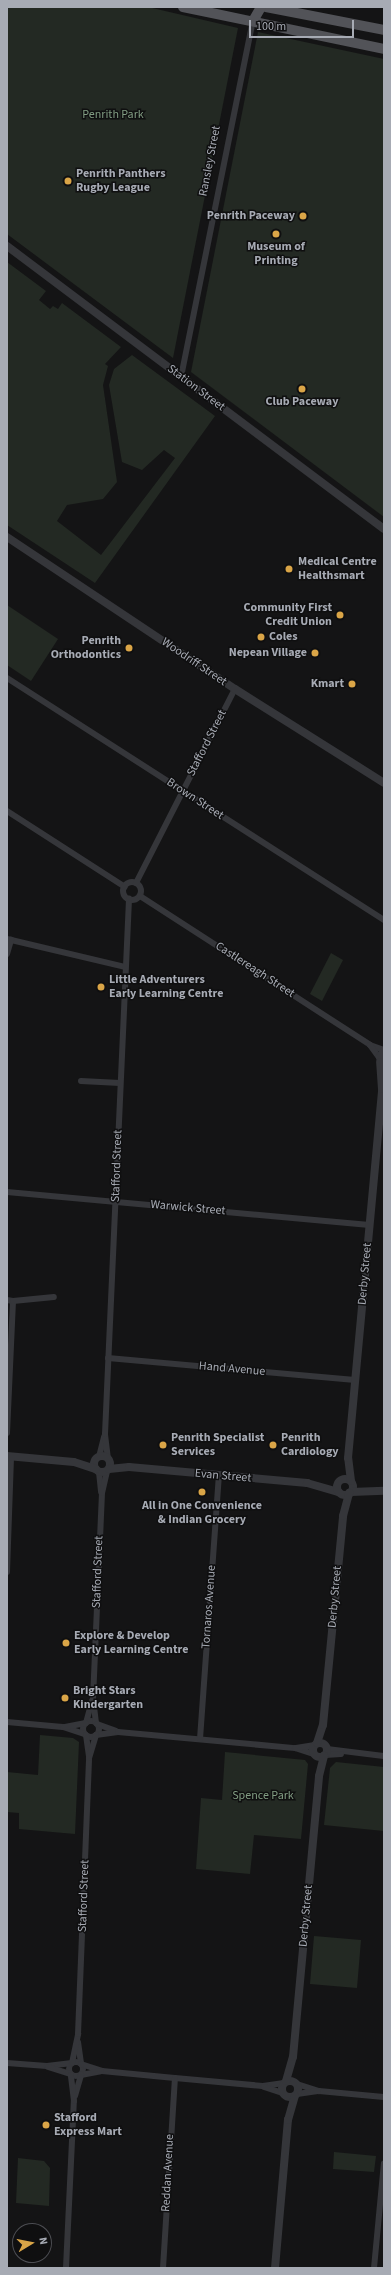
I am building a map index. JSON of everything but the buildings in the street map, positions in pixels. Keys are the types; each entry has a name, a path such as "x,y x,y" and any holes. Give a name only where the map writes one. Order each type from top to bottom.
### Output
{"main road":[{"path":"183,7 384,49"},
{"name":"Ransley Street","path":"252,7 253,21"},
{"name":"Ransley Street","path":"253,21 261,7"},
{"path":"266,7 384,30"}],"street":[{"name":"Ransley Street","path":"181,377 253,21"},
{"name":"Station Street","path":"7,246 384,529"},
{"name":"Woodriff Street","path":"7,537 235,689 384,784"},
{"name":"Brown Street","path":"7,678 384,920"},
{"name":"Stafford Street","path":"136,883 235,689"},
{"path":"7,811 125,887"},
{"path":"136,883 140,888 140,896 129,899 124,895 125,887 136,883"},
{"name":"Castlereagh Street","path":"140,896 370,1045 384,1050"},
{"name":"Stafford Street","path":"81,2075 78,2034 90,1758 96,1735 97,1724 93,1699 102,1493 105,1467 108,1358 129,899"},
{"path":"7,954 9,939 125,967"},
{"name":"Castlereagh Street","path":"370,1045 381,1062"},
{"path":"381,1062 384,1050"},
{"name":"Derby Street","path":"284,2094 285,2082 293,2057 343,1516 350,1493 351,1482 348,1458 383,1085 381,1062"},
{"path":"81,1081 120,1083"},
{"name":"Warwick Street","path":"7,1192 369,1225"},
{"path":"7,1433 10,1300 54,1297"},
{"name":"Hand Avenue","path":"108,1358 355,1380"},
{"name":"Stafford Street","path":"98,1458 105,1434"},
{"path":"7,1572 9,1456"},
{"name":"Evan Street","path":"9,1456 74,1462 105,1467 129,1467 318,1484 340,1481 351,1482"},
{"path":"98,1458 105,1467"},
{"name":"Evan Street","path":"74,1462 98,1458 105,1467"},
{"name":"Derby Street","path":"343,1516 339,1492 340,1481 348,1458"},
{"name":"Tornaros Avenue","path":"200,1739 219,1476"},
{"path":"351,1482 372,1490"},
{"name":"Evan Street","path":"318,1484 339,1492 350,1493"},
{"path":"350,1493 372,1490 384,1491"},
{"name":"Stafford Street","path":"90,1758 85,1734 86,1723 93,1699"},
{"path":"7,1722 63,1727 85,1734 96,1735 118,1732 295,1748 322,1753 347,1753 384,1756"},
{"path":"63,1727 86,1723 97,1724 118,1732"},
{"name":"Derby Street","path":"316,1744 323,1725"},
{"path":"295,1748 316,1744 322,1753"},
{"name":"Stafford Street","path":"71,2075 69,2069 72,2063 78,2034"},
{"name":"Derby Street","path":"293,2057 297,2083 296,2095"},
{"path":"7,2062 47,2066 72,2063 81,2064 102,2071 263,2086 285,2082 297,2083 319,2091 384,2097"},
{"path":"47,2066 71,2075 81,2075 102,2071"},
{"path":"66,2268 74,2101 71,2075"},
{"path":"74,2101 81,2075"},
{"name":"Reddan Avenue","path":"164,2268 175,2078"},
{"path":"263,2086 284,2094 296,2095 319,2091"},
{"path":"284,2094 288,2120"},
{"path":"274,2268 288,2120 296,2095"},
{"path":"374,2268 384,2163"}],"green space":[{"name":"Penrith Park","path":"7,7 148,7 238,28 173,358 7,234"},
{"name":"Penrith Paceway","path":"258,32 384,59 384,517 191,372"},
{"path":"7,262 46,291 39,300 50,309 53,306 58,309 62,303 121,347 105,364 108,366 103,385 117,482 103,499 67,505 57,521 101,555 175,458 164,450 142,470 122,462 109,385 114,369 132,355 215,416 95,583 7,525"},
{"path":"7,605 58,639 31,681 7,665"},
{"path":"331,953 343,960 322,1001 310,994"},
{"path":"40,1735 73,1738 79,1742 75,1834 19,1829 19,1813 7,1812 7,1772 38,1775"},
{"name":"Spence Park","path":"225,1752 305,1760 308,1764 301,1839 254,1835 250,1874 196,1869 201,1798 222,1800"},
{"path":"336,1762 384,1767 384,1831 324,1825 330,1768"},
{"path":"314,1936 361,1940 357,1988 310,1984"},
{"path":"334,2152 376,2156 374,2172 333,2169"},
{"path":"18,2158 44,2161 50,2168 49,2206 16,2203"}],"place":[{"name":"Penrith Panthers Rugby League","path":"68,181"},
{"name":"Penrith Paceway","path":"303,216"},
{"name":"Museum of Printing","path":"276,234"},
{"name":"Club Paceway","path":"302,389"},
{"name":"Medical Centre Healthsmart","path":"289,569"},
{"name":"Community First Credit Union","path":"340,615"},
{"name":"Coles","path":"261,637"},
{"name":"Penrith Orthodontics","path":"129,648"},
{"name":"Nepean Village","path":"315,653"},
{"name":"Kmart","path":"352,684"},
{"name":"Little Adventurers Early Learning Centre","path":"101,987"},
{"name":"Penrith Specialist Services","path":"163,1445"},
{"name":"Penrith Cardiology","path":"273,1445"},
{"name":"All in One Convenience & Indian Grocery","path":"202,1492"},
{"name":"Explore & Develop Early Learning Centre","path":"66,1643"},
{"name":"Bright Stars Kindergarten","path":"65,1698"},
{"name":"Stafford Express Mart","path":"46,2125"}]}
